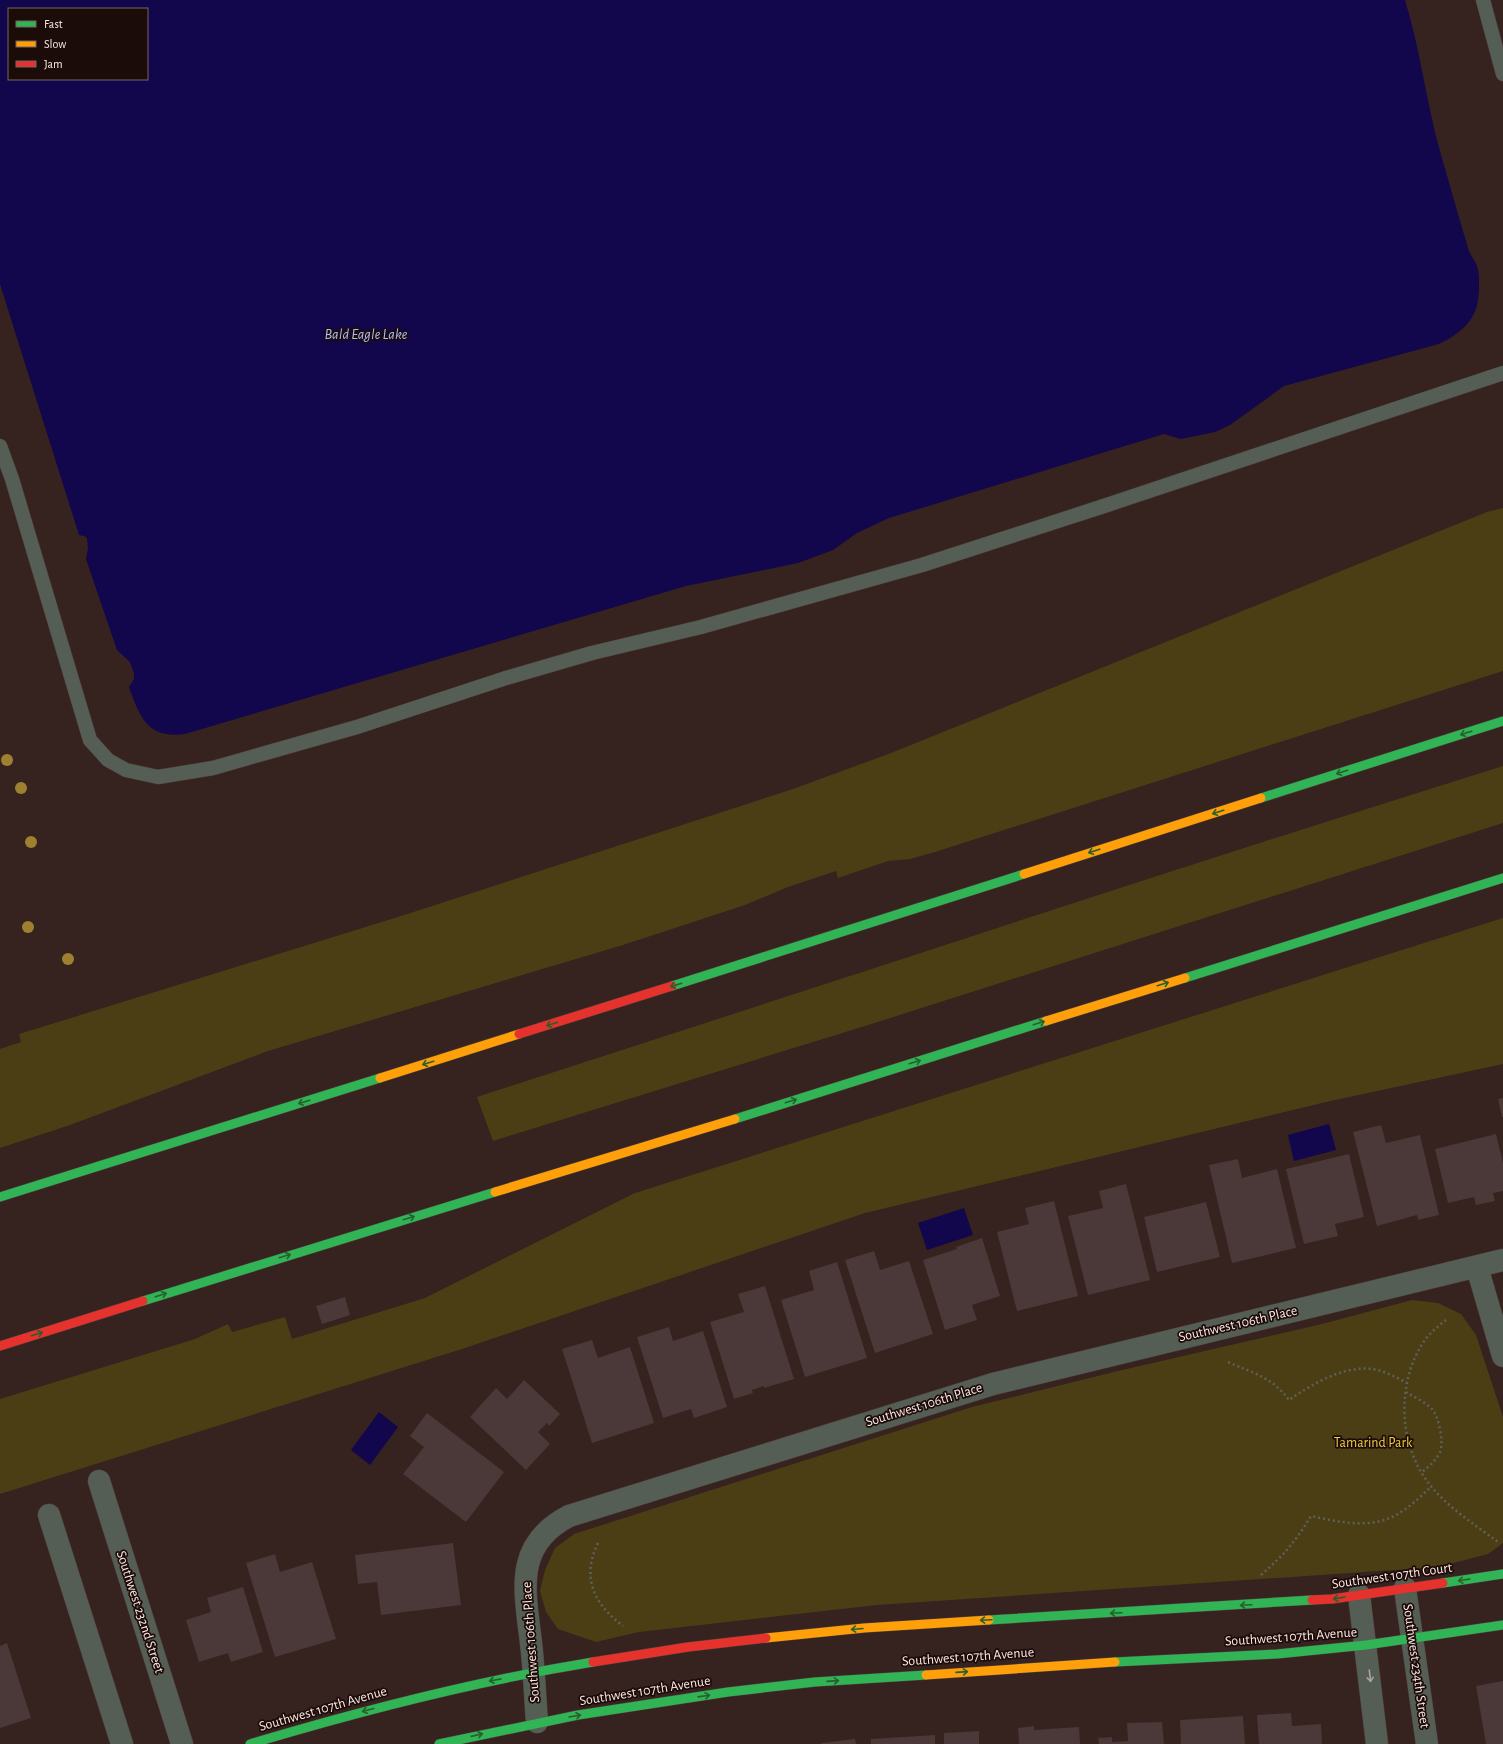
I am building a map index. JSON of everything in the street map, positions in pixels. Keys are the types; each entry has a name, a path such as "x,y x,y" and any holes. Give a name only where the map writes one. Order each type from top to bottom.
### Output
{"main road":[{"path":"0,1197 721,970 1503,721"},
{"path":"0,1346 1503,878"},
{"name":"Southwest 107th Court","path":"1285,1603 1359,1595 1503,1574"},
{"name":"Southwest 107th Avenue","path":"250,1744 397,1702 569,1665 682,1648 802,1633 934,1623 1285,1603"},
{"name":"Southwest 107th Avenue","path":"439,1744 537,1722 644,1704 815,1682 1157,1659 1277,1654 1366,1645 1503,1625"}],"street":[{"name":"Southwest 106th Place","path":"537,1722 525,1596 527,1568 531,1556 543,1536 550,1528 569,1516 993,1384 1503,1260"},
{"path":"1477,1267 1503,1356"},
{"name":"Southwest 232nd Street","path":"99,1481 182,1744"},
{"path":"48,1514 122,1744"},
{"name":"Southwest 234th Street","path":"1405,1588 1427,1744"},
{"path":"1359,1595 1377,1744"}],"lane":[{"path":"1483,0 1503,74"},
{"path":"0,446 14,486 90,740 108,760 126,770 158,777 213,768 363,726 506,678 585,656 701,627 922,565 1108,505 1503,373"}],"path":[{"path":"1446,1320 1434,1329 1421,1345 1413,1363 1407,1383 1404,1409 1410,1447 1421,1473 1431,1487 1498,1542"},
{"path":"1228,1362 1264,1377 1280,1388 1289,1400 1305,1389 1328,1378 1353,1370 1378,1370 1407,1383"},
{"path":"1406,1392 1432,1409 1438,1420 1441,1437 1440,1451 1433,1463 1421,1473"},
{"path":"1260,1575 1286,1553 1311,1516 1354,1524 1372,1524 1398,1514 1431,1487"},
{"path":"598,1543 592,1555 590,1572 592,1587 599,1604 610,1616 624,1626"}],"green space":[{"path":"1503,508 1503,671 935,852 910,859 888,861 838,878 836,871 788,887 745,905 623,945 268,1051 70,1125 0,1148 0,1049 21,1042 19,1034 398,917 793,789 891,753 1487,512"},
{"path":"1503,766 1503,823 865,1026 493,1141 477,1097 1374,806"},
{"path":"1503,918 1503,1064 1326,1102 865,1213 462,1349 0,1494 0,1399 195,1339 228,1324 232,1332 285,1317 292,1339 425,1298 635,1193"},
{"name":"Tamarind Park","path":"1412,1300 1438,1303 1461,1314 1476,1335 1503,1417 1503,1543 1488,1554 1438,1567 877,1605 639,1632 596,1642 558,1629 546,1612 540,1591 545,1570 555,1548 574,1534 972,1407 1118,1371 1322,1324"}],"water":[{"name":"Bald Eagle Lake","path":"0,0 1405,0 1415,37 1439,148 1468,248 1479,274 1477,305 1470,321 1456,334 1439,344 1284,386 1230,425 1215,432 1181,439 1164,434 889,518 857,533 833,550 798,563 686,586 185,734 172,735 154,730 147,724 137,708 129,687 134,679 130,662 117,650 86,559 88,548 87,538 79,535 0,284"},
{"path":"1329,1124 1336,1150 1294,1161 1288,1135"},
{"path":"964,1208 973,1235 927,1250 918,1223"},
{"path":"379,1412 398,1427 370,1465 351,1450"}],"building":[{"path":"1503,1098 1503,1117 1502,1117 1498,1099"},
{"path":"1381,1125 1386,1143 1420,1135 1439,1215 1418,1220 1417,1215 1377,1226 1353,1132"},
{"path":"1496,1134 1503,1163 1503,1191 1493,1193 1495,1201 1476,1205 1474,1197 1448,1203 1435,1149"},
{"path":"1349,1154 1364,1217 1335,1224 1338,1236 1304,1244 1286,1169"},
{"path":"1238,1159 1242,1178 1277,1169 1296,1248 1232,1263 1209,1165"},
{"path":"1126,1184 1150,1280 1088,1295 1068,1216 1103,1208 1099,1191"},
{"path":"1054,1201 1078,1296 1017,1311 997,1232 1029,1224 1025,1208"},
{"path":"1206,1202 1220,1257 1157,1272 1144,1217"},
{"path":"982,1238 1000,1296 972,1305 977,1320 945,1330 923,1260 957,1249 956,1247"},
{"path":"874,1251 880,1270 909,1261 933,1334 875,1353 845,1260"},
{"path":"837,1262 867,1358 805,1377 781,1300 814,1290 809,1271"},
{"path":"765,1286 794,1379 752,1390 753,1393 734,1399 710,1322 744,1312 738,1294"},
{"path":"345,1297 350,1315 322,1324 316,1306"},
{"path":"669,1327 673,1341 703,1331 727,1407 694,1418 691,1409 663,1418 637,1337"},
{"path":"592,1340 598,1358 630,1347 654,1423 592,1443 562,1349"},
{"path":"524,1380 560,1414 549,1426 547,1423 538,1432 550,1444 526,1470 470,1417 496,1388 507,1399"},
{"path":"427,1413 504,1472 466,1522 403,1474 424,1447 410,1436"},
{"path":"453,1543 461,1605 381,1615 377,1582 358,1584 355,1555"},
{"path":"275,1554 280,1572 312,1562 336,1639 275,1657 246,1563"},
{"path":"243,1587 263,1652 231,1662 228,1653 199,1662 186,1620 211,1612 207,1598"},
{"path":"7,1643 31,1718 0,1728 0,1646"},
{"path":"1503,1681 1503,1744 1486,1744 1476,1686"},
{"path":"1291,1713 1292,1726 1321,1724 1322,1744 1259,1744 1257,1715"},
{"path":"1243,1716 1245,1744 1181,1744 1180,1720"},
{"path":"1162,1722 1164,1744 1099,1744 1098,1738 1112,1737 1112,1742 1128,1741 1127,1723"},
{"path":"1034,1726 1034,1730 1079,1727 1080,1744 1019,1744 1018,1728"},
{"path":"979,1731 979,1744 944,1744 944,1733"},
{"path":"935,1735 935,1744 871,1744 871,1739"},
{"path":"855,1739 856,1744 821,1744 821,1743"}],"traffic: fast":[{"path":"1261,798 1503,721"},
{"path":"672,986 1024,874"},
{"path":"1185,978 1503,878"},
{"path":"735,1119 1046,1021"},
{"path":"0,1197 380,1078"},
{"path":"143,1301 495,1192"},
{"path":"1443,1583 1503,1574"},
{"path":"989,1620 1312,1600"},
{"path":"1115,1662 1277,1654 1366,1645 1503,1625"},
{"path":"250,1744 420,1697 506,1678 593,1662"},
{"path":"439,1744 578,1715 728,1692 815,1682 926,1675"}],"traffic: slow":[{"path":"1024,874 1261,798"},
{"path":"1046,1021 1185,978"},
{"path":"380,1078 519,1034"},
{"path":"495,1192 735,1119"},
{"path":"766,1638 864,1628 989,1620"},
{"path":"926,1675 1115,1662"}],"traffic: jam":[{"path":"519,1034 672,986"},
{"path":"0,1346 143,1301"},
{"path":"1312,1600 1332,1599 1443,1583"},
{"path":"593,1662 688,1647 766,1638"}]}
